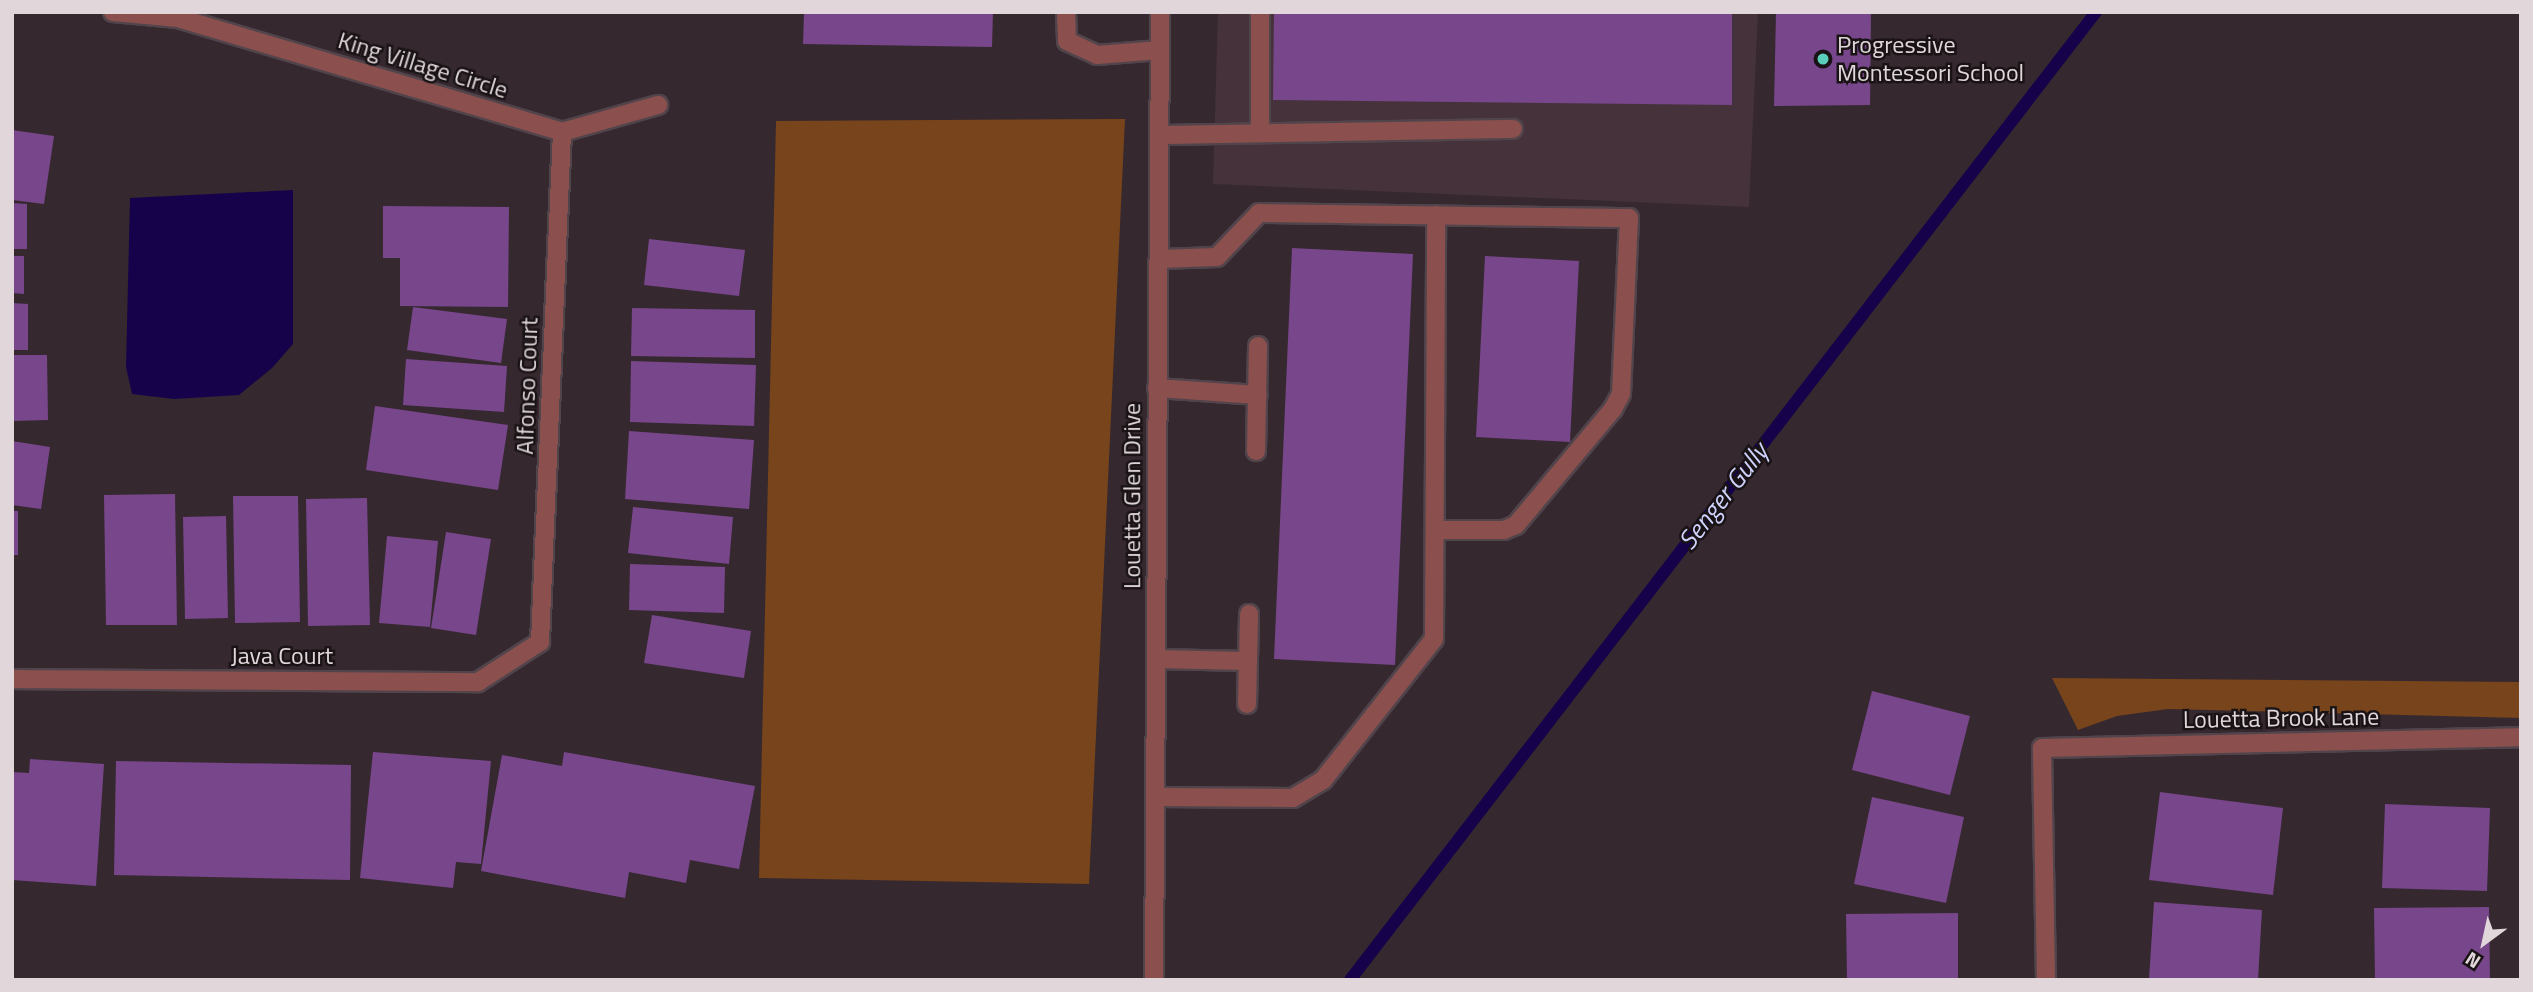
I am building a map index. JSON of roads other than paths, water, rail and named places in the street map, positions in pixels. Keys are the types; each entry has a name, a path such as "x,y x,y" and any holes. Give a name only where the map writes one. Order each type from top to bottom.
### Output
{"street":[{"path":"113,12 178,15"},
{"path":"1066,12 1067,41 1097,55 1160,50"},
{"name":"Louetta Glen Drive","path":"1154,980 1160,12"},
{"path":"1260,12 1260,133"},
{"name":"King Village Circle","path":"178,15 562,132"},
{"path":"562,132 658,104"},
{"path":"1159,135 1513,129"},
{"name":"Alfonso Court","path":"540,642 562,132"},
{"path":"1159,259 1217,257 1259,214 1629,218 1621,394 1614,409 1516,524 1504,530 1435,530"},
{"path":"1155,797 1293,798 1323,780 1434,639 1436,215"},
{"path":"1256,452 1258,346"},
{"path":"1157,388 1258,395"},
{"path":"1247,704 1249,614"},
{"name":"Java Court","path":"12,679 478,682 540,642"},
{"path":"1156,659 1247,661"},
{"name":"Louetta Brook Lane","path":"2046,980 2042,748 2521,737"}],"waterway":[{"name":"Senger Gully","path":"1350,980 2096,12"}],"place":[{"name":"Progressive Montessori School","path":"1823,59"}]}
